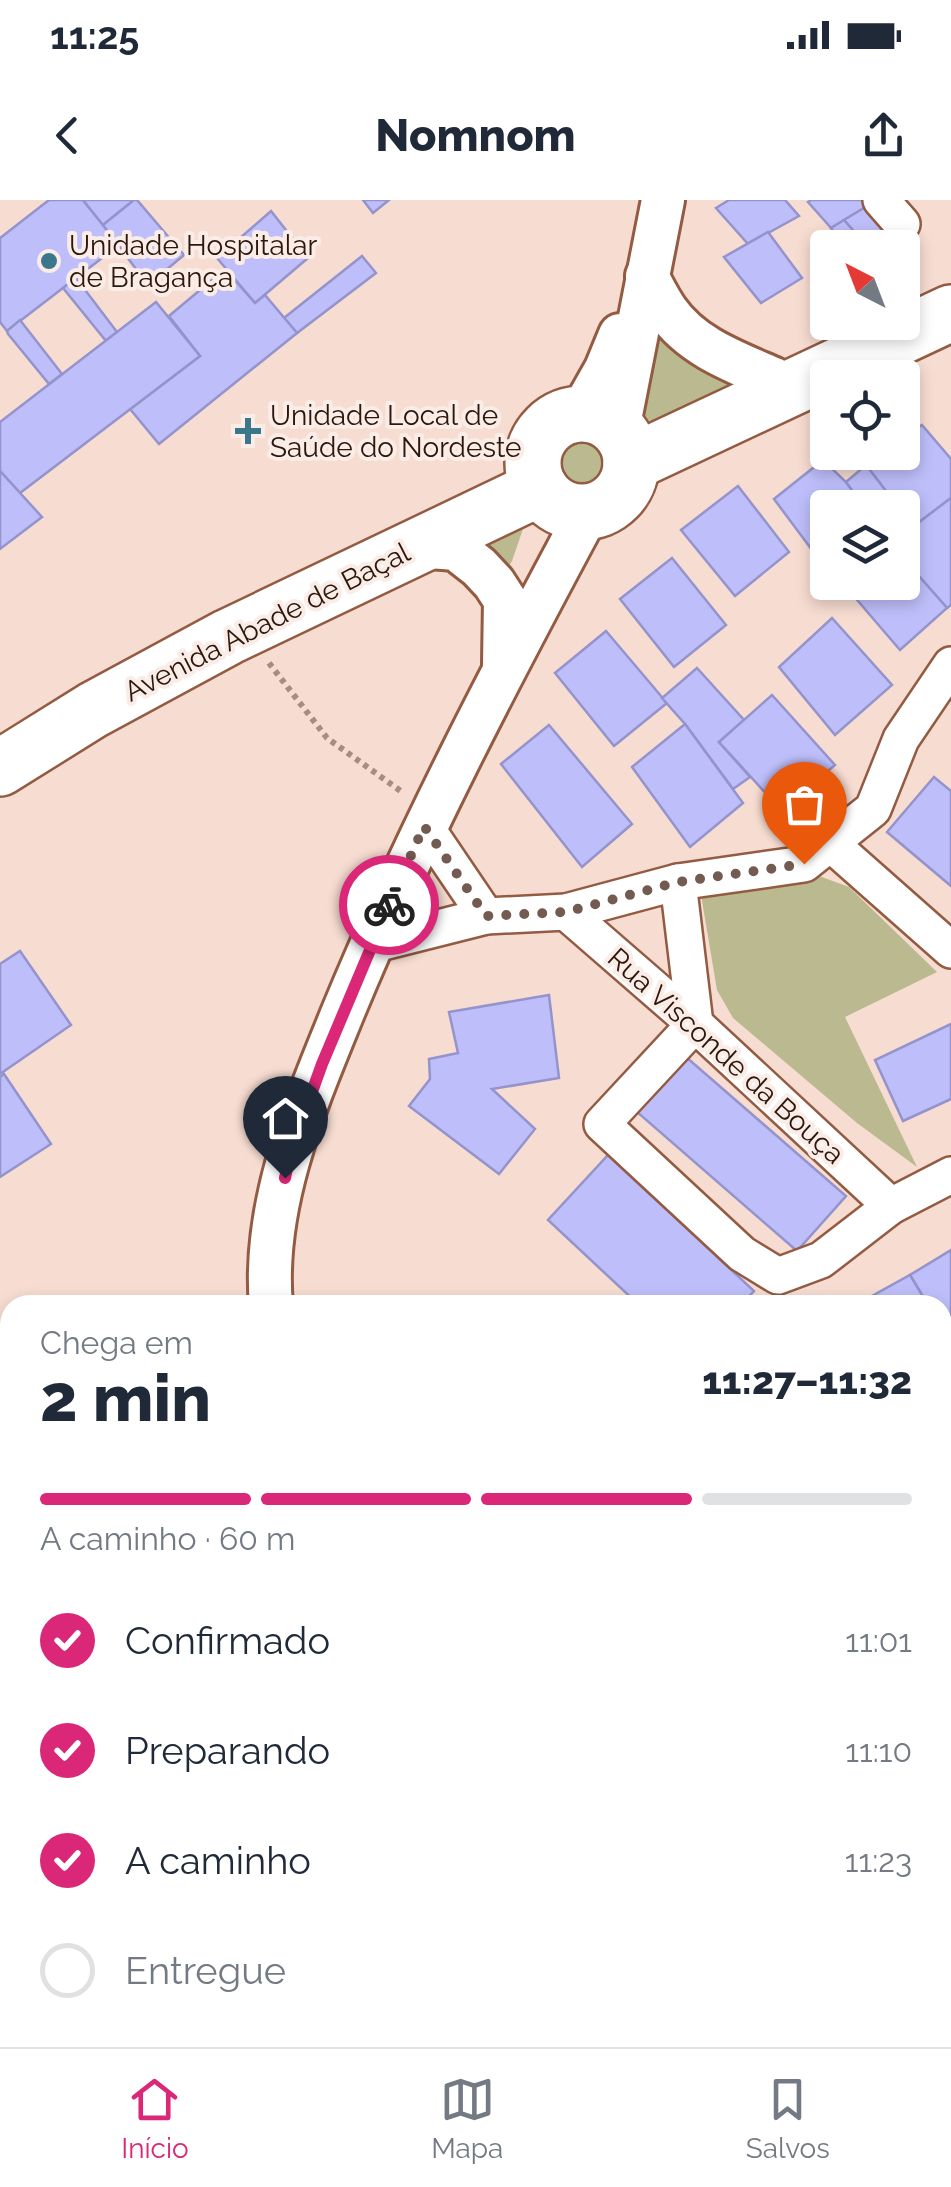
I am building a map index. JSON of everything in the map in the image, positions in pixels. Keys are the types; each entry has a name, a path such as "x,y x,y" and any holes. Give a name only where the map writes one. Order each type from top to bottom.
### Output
{"main road":[{"path":"920,309 951,294"},
{"path":"613,436 951,313"},
{"path":"555,494 534,454 550,426 564,418 613,436 651,436 853,340"},
{"name":"Avenida Abade de Baçal","path":"0,746 134,665 296,580 488,493 555,494 602,508 614,501 629,477 613,436"},
{"name":"Avenida Abade de Baçal","path":"0,768 93,710 228,637 416,546 555,494"}],"street":[{"path":"613,436 663,200"},
{"path":"647,276 667,312 693,338 721,356 774,379"},
{"path":"272,1295 272,1234 291,1150 370,945 414,810 504,669 555,494"},
{"path":"416,546 456,550 479,566 494,583 505,600 504,669"},
{"path":"370,945 486,916 566,912 678,882 804,864 872,809 901,740 947,679"},
{"path":"414,810 486,916"},
{"path":"830,843 951,950"},
{"path":"678,882 695,1024 602,1124 742,1254 778,1276 821,1260 891,1206 951,1176"},
{"name":"Rua Visconde da Bouça","path":"566,912 695,1024 891,1206"}],"path":[{"path":"266,660 327,738 414,810"}],"shaded area":[{"path":"654,326 737,383 660,420 653,422 640,417"},
{"path":"581,433 603,442 612,464 603,486 581,495 559,486 550,464 559,442"},
{"path":"524,526 506,570 467,537"},
{"path":"811,873 849,887 937,972 845,1017 917,1167 857,1123 733,1018 717,990 700,889"}],"building":[{"name":"Unidade Hospitalar de Bragança","path":"49,200 83,200 119,245 7,331 0,322 0,238"},
{"path":"83,200 134,200 103,225"},
{"path":"134,200 184,255 148,285 103,225"},
{"path":"363,200 389,200 373,213"},
{"path":"729,200 785,200 799,216 748,244 716,208"},
{"path":"865,200 869,205 831,228 808,202"},
{"path":"869,205 889,230 853,230 844,220"},
{"path":"271,211 308,258 255,303 217,258"},
{"path":"844,220 853,230 832,230"},
{"path":"768,232 802,278 761,303 724,257"},
{"path":"362,256 376,273 297,333 284,318"},
{"path":"225,269 255,303 265,295 297,333 159,444 130,409 200,356 169,316"},
{"path":"76,278 117,332 106,341 63,288"},
{"path":"156,302 200,356 20,493 0,471 0,422"},
{"path":"20,320 62,374 49,384 8,334"},
{"path":"920,426 951,459 951,498 920,521 920,490 885,490 870,470 920,470"},
{"path":"810,470 833,470 852,490 810,490 810,547 774,499"},
{"path":"860,470 870,470 885,490 852,490 846,482"},
{"path":"0,471 42,517 0,549"},
{"path":"738,486 789,552 735,596 681,530"},
{"path":"951,498 951,605 947,608 920,577 920,521"},
{"path":"672,558 726,625 674,667 620,599"},
{"path":"920,577 947,608 900,650 857,600 920,600"},
{"path":"832,618 892,685 835,735 779,667"},
{"path":"606,631 667,703 614,746 555,673"},
{"path":"697,668 744,720 719,742 750,777 733,789 662,698"},
{"path":"772,695 835,765 782,811 719,742"},
{"path":"685,724 743,803 690,847 632,767"},
{"path":"549,725 632,824 582,867 501,764"},
{"path":"934,777 951,791 951,886 887,832"},
{"path":"20,951 71,1025 0,1074 0,964"},
{"path":"549,995 559,1078 492,1089 535,1129 499,1174 409,1106 430,1079 429,1059 458,1053 449,1012"},
{"path":"951,1024 951,1099 903,1121 875,1060"},
{"path":"678,1050 846,1196 797,1251 629,1105"},
{"path":"4,1074 51,1144 0,1177 0,1077"},
{"path":"608,1155 754,1291 750,1295 628,1295 548,1220"},
{"path":"951,1250 951,1295 922,1295 910,1275"},
{"path":"910,1275 922,1295 874,1295"}],"way so far":[{"path":"389,905 424,826 486,916 566,912 678,882 804,864"}],"place":[{"name":"Unidade Hospitalar de Bragança","path":"49,261"},
{"name":"Unidade Local de Saúde do Nordeste","path":"248,431"}],"route":[{"path":"285,1178 322,1064 389,905"}]}
